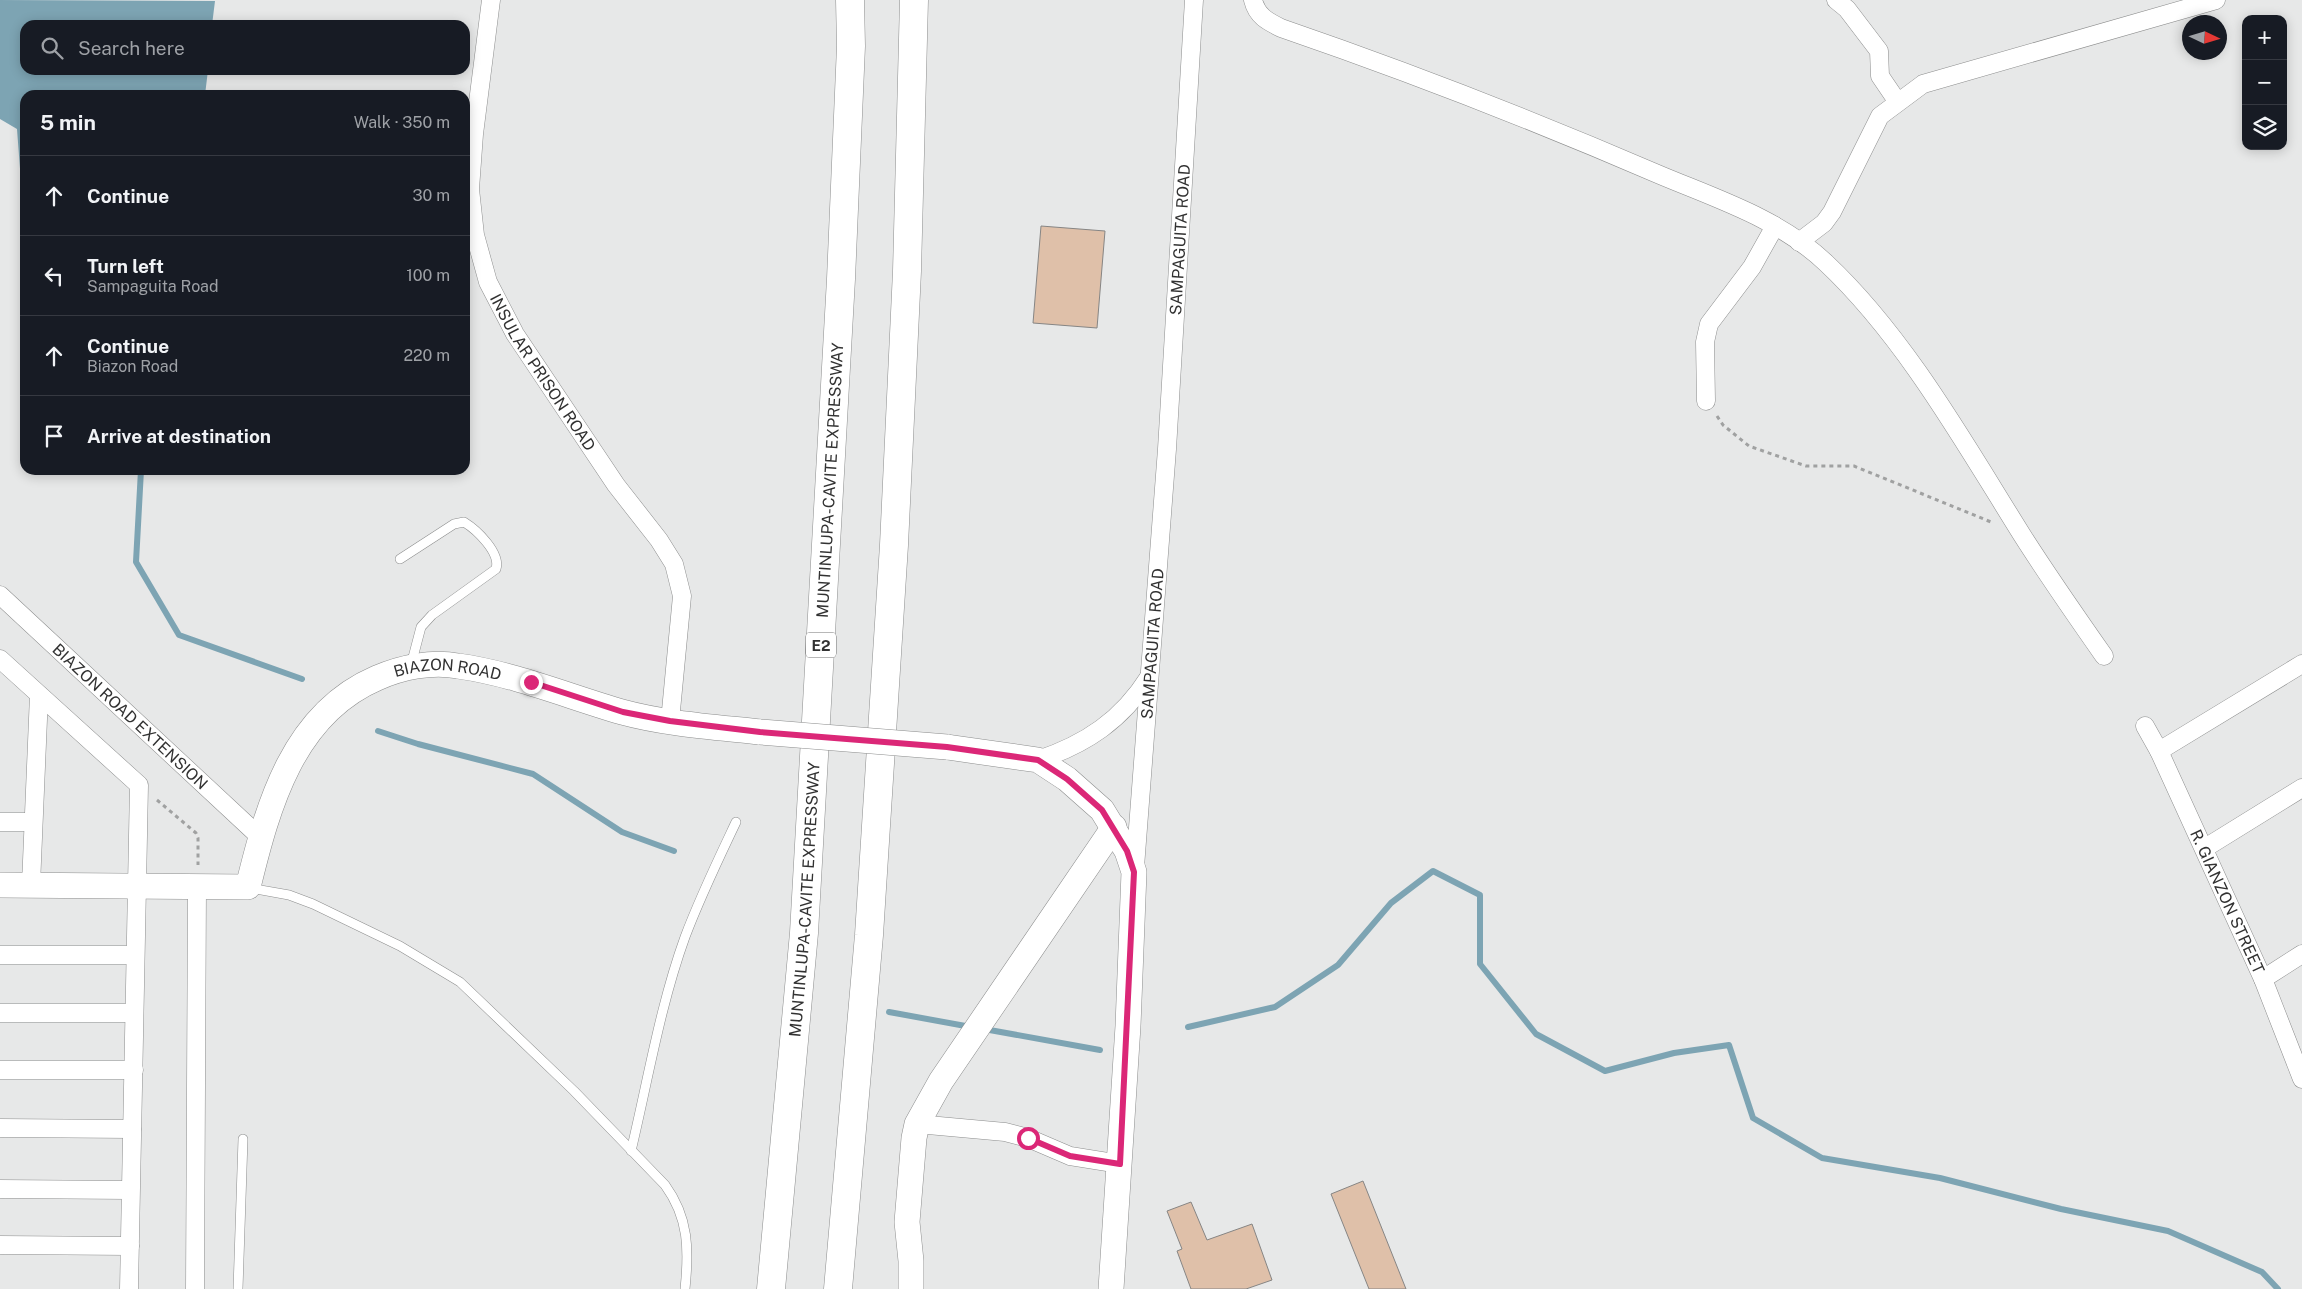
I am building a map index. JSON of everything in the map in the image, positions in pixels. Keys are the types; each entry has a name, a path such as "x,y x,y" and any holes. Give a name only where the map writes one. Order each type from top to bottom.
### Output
{"highway":[{"name":"MUNTINLUPA-CAVITE EXPRESSWAY","path":"771,1289 806,913 842,280 851,46 850,0"},
{"path":"838,1289 869,935 894,544 907,272 914,0"}],"street":[{"name":"INSULAR PRISON ROAD","path":"491,0 470,189 475,235 488,282 515,334 616,485 659,540 674,564 682,596 670,721"},
{"name":"SAMPAGUITA ROAD","path":"1111,1289 1120,1164 1134,872 1151,674 1194,0"},
{"path":"1253,0 1255,9 1264,20 1281,28 1451,89 1616,156 1775,226 1799,242 1830,267 1878,321 1965,441 2022,534 2104,656"},
{"path":"1836,0 1847,9 1879,51 1880,76 1897,102"},
{"path":"1799,242 1824,223 1832,212 1880,116 1923,84 2216,0"},
{"path":"1706,401 1705,342 1709,324 1752,267 1775,226"},
{"name":"BIAZON ROAD EXTENSION","path":"0,595 260,838"},
{"path":"0,659 139,785 129,1289"},
{"name":"BIAZON ROAD","path":"248,887 271,803 304,737 328,709 357,686 389,672 410,667 438,664 458,665 531,682 623,712 670,721 760,732 947,747 1038,760 1067,779 1102,810 1127,851 1134,872"},
{"path":"2159,751 2302,664"},
{"name":"BIAZON ROAD","path":"1038,760 1068,750 1107,724 1125,710 1151,674"},
{"path":"31,885 39,695"},
{"name":"R. GIANZON STREET","path":"2144,726 2159,751 2264,979 2302,1079"},
{"path":"2205,848 2302,788"},
{"path":"0,822 33,822"},
{"path":"911,1289 911,1261 907,1222 917,1124 941,1081 1114,827"},
{"path":"0,885 248,887"},
{"path":"194,1289 197,886"},
{"path":"2264,979 2302,954"},
{"path":"0,955 135,955"},
{"path":"0,1013 134,1013"},
{"path":"0,1070 134,1070"},
{"path":"917,1124 1005,1132 1028,1138 1070,1156 1120,1164"},
{"path":"0,1128 132,1129"},
{"path":"0,1189 130,1190"},
{"path":"0,1245 130,1246"}],"lane":[{"path":"400,559 454,524 464,522 471,526 496,555 498,563 496,569 432,615 421,627 410,667"},
{"path":"631,1151 663,1014 685,937 710,876 736,822"},
{"path":"248,887 267,889 313,904 400,946 460,982 574,1091 665,1186 678,1203 686,1236 685,1289"},
{"path":"238,1289 243,1139"}],"path":[{"path":"1706,401 1723,425 1749,446 1806,466 1854,466 1862,468 1895,484 2022,534"},
{"path":"139,785 196,833 198,838 197,886"}],"water":[{"path":"0,0 215,1 213,20 20,20 20,75 207,75 206,90 20,90 20,169 17,129 0,119"}],"building":[{"path":"1041,226 1105,231 1097,328 1033,323"},
{"path":"1363,1181 1406,1289 1369,1289 1331,1194"},
{"path":"1191,1202 1207,1240 1252,1224 1272,1280 1246,1289 1191,1289 1177,1251 1182,1249 1167,1211"}],"waterway":[{"path":"141,475 136,562 179,635 302,679"},
{"path":"378,731 418,744 533,774 622,832 674,851"},
{"path":"1188,1027 1275,1007 1338,965 1391,903 1433,871 1480,895 1480,964 1536,1034 1605,1071 1674,1053 1729,1045 1753,1118 1822,1158 1940,1178 2061,1209 2168,1231 2262,1272 2278,1289"},
{"path":"889,1012 971,1027"},
{"path":"984,1029 1100,1050"}],"route":[{"path":"531,682 623,712 670,721 760,732 947,747 1038,760 1067,779 1089,797 1102,810 1114,827 1127,851 1134,872 1120,1164 1070,1156 1028,1138"}]}
